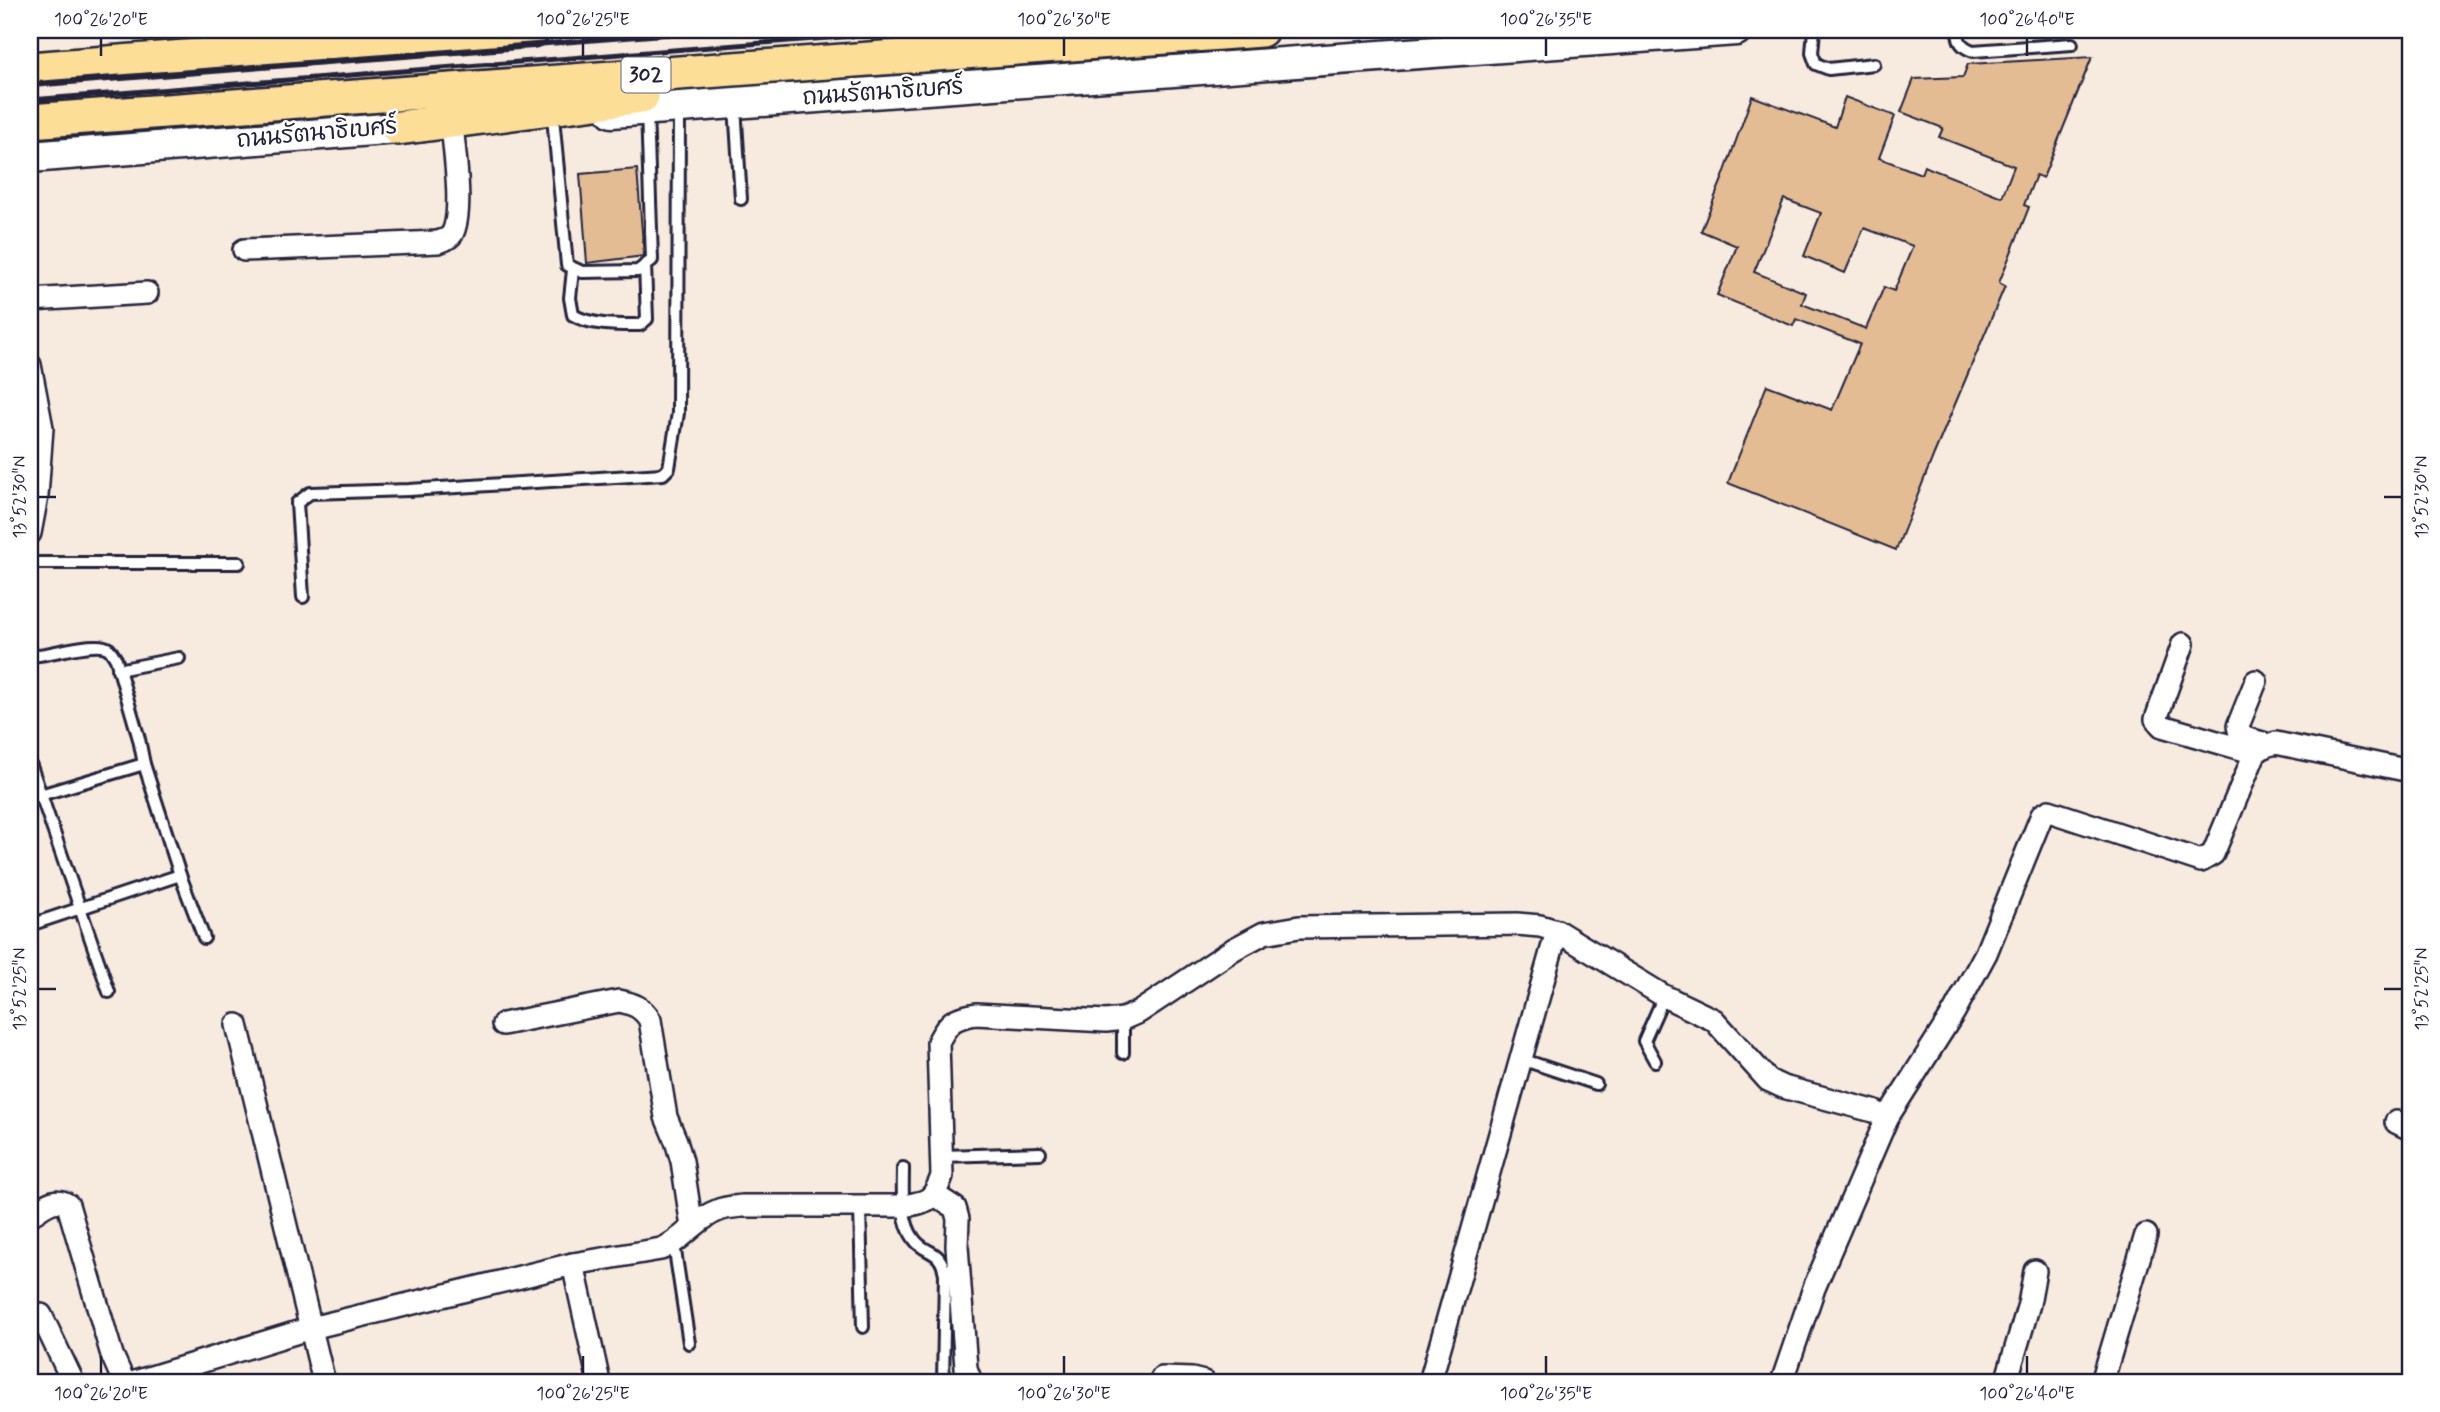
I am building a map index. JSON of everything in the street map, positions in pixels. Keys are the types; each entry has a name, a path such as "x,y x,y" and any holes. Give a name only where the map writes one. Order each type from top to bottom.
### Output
{"main road":[{"path":"30,69 532,30"},
{"name":"ถนนรัตนาธิเบศร์","path":"30,121 1261,30"},
{"name":"ถนนรัตนาธิเบศร์","path":"30,157 1736,30"},
{"path":"398,128 1016,48"}],"street":[{"path":"244,250 438,242 447,239 453,233 458,212 452,124"},
{"path":"30,300 147,293"},
{"path":"30,365 42,428 37,496 30,533"},
{"path":"2183,644 2157,719 2162,726 2263,749 2276,743 2410,771"},
{"path":"2256,681 2238,726 2240,734 2263,749"},
{"path":"1782,1382 1814,1288 1887,1118 1954,1012 1986,953 2042,815 2049,811 2201,861 2213,854 2263,749"},
{"path":"135,1382 312,1328 573,1264 642,1253 674,1244 692,1227 718,1210 742,1206 903,1206 924,1202 935,1195 942,1176 938,1042 946,1026 957,1018 976,1014 1106,1021 1123,1019 1139,1012 1234,949 1264,933 1299,927 1517,924 1557,931 1664,996 1714,1020 1768,1080 1783,1087 1873,1111 1887,1118"},
{"path":"1430,1382 1557,931"},
{"path":"503,1024 619,1001 633,1003 643,1010 650,1020 666,1116 682,1161 692,1227"},
{"path":"237,1025 324,1382"},
{"path":"935,1195 955,1209 958,1219 957,1246 966,1368 971,1382"},
{"path":"30,1215 52,1201 63,1201 68,1205 112,1355 124,1382"},
{"path":"2102,1382 2146,1235"},
{"path":"573,1264 599,1382"},
{"path":"2006,1382 2029,1304 2035,1270"},
{"path":"41,1315 73,1382"},
{"path":"1162,1378 1204,1382"}],"lane":[{"path":"1814,30 1812,53 1816,64 1829,69 1874,64"},
{"path":"1958,30 1958,39 1963,47 1973,51 2072,44"},
{"path":"735,103 741,199"},
{"path":"303,597 297,503 310,494 663,474 669,468 678,412 679,107"},
{"path":"553,117 567,265 582,272 638,271 652,260 647,110"},
{"path":"573,270 570,298 573,315 580,319 618,325 640,325 647,319 645,265"},
{"path":"30,563 239,563"},
{"path":"30,656 44,656 95,644 109,648 116,659 144,764 180,875 204,938"},
{"path":"118,670 179,658"},
{"path":"30,762 35,796 80,909 109,992"},
{"path":"35,796 144,764"},
{"path":"30,925 180,875"},
{"path":"1655,1061 1644,1041 1664,996"},
{"path":"1123,1019 1123,1053"},
{"path":"1521,1059 1596,1084"},
{"path":"942,1156 1041,1153"},
{"path":"902,1168 903,1206 909,1230 915,1241 940,1258 945,1274 943,1382"},
{"path":"860,1207 863,1327"},
{"path":"674,1244 689,1343"}],"building":[{"path":"2092,57 2043,178 2036,175 2024,205 2029,207 1999,283 2005,286 1896,550 1728,483 1767,385 1832,410 1860,344 1796,319 1793,326 1717,295 1737,246 1701,231 1752,96 1835,127 1845,97 1895,116 1879,158 1921,174 1924,166 2002,197 2014,166 1939,137 1943,128 1901,112 1914,79 1963,77 1968,64","holes":["1784,199 1821,213 1804,256 1845,273 1864,228 1913,246 1894,291 1884,287 1866,329 1802,304 1806,293 1754,272"]},
{"path":"637,169 644,256 587,263 580,174"}],"railway":[{"path":"30,84 722,30"},
{"path":"30,100 929,30"}]}
